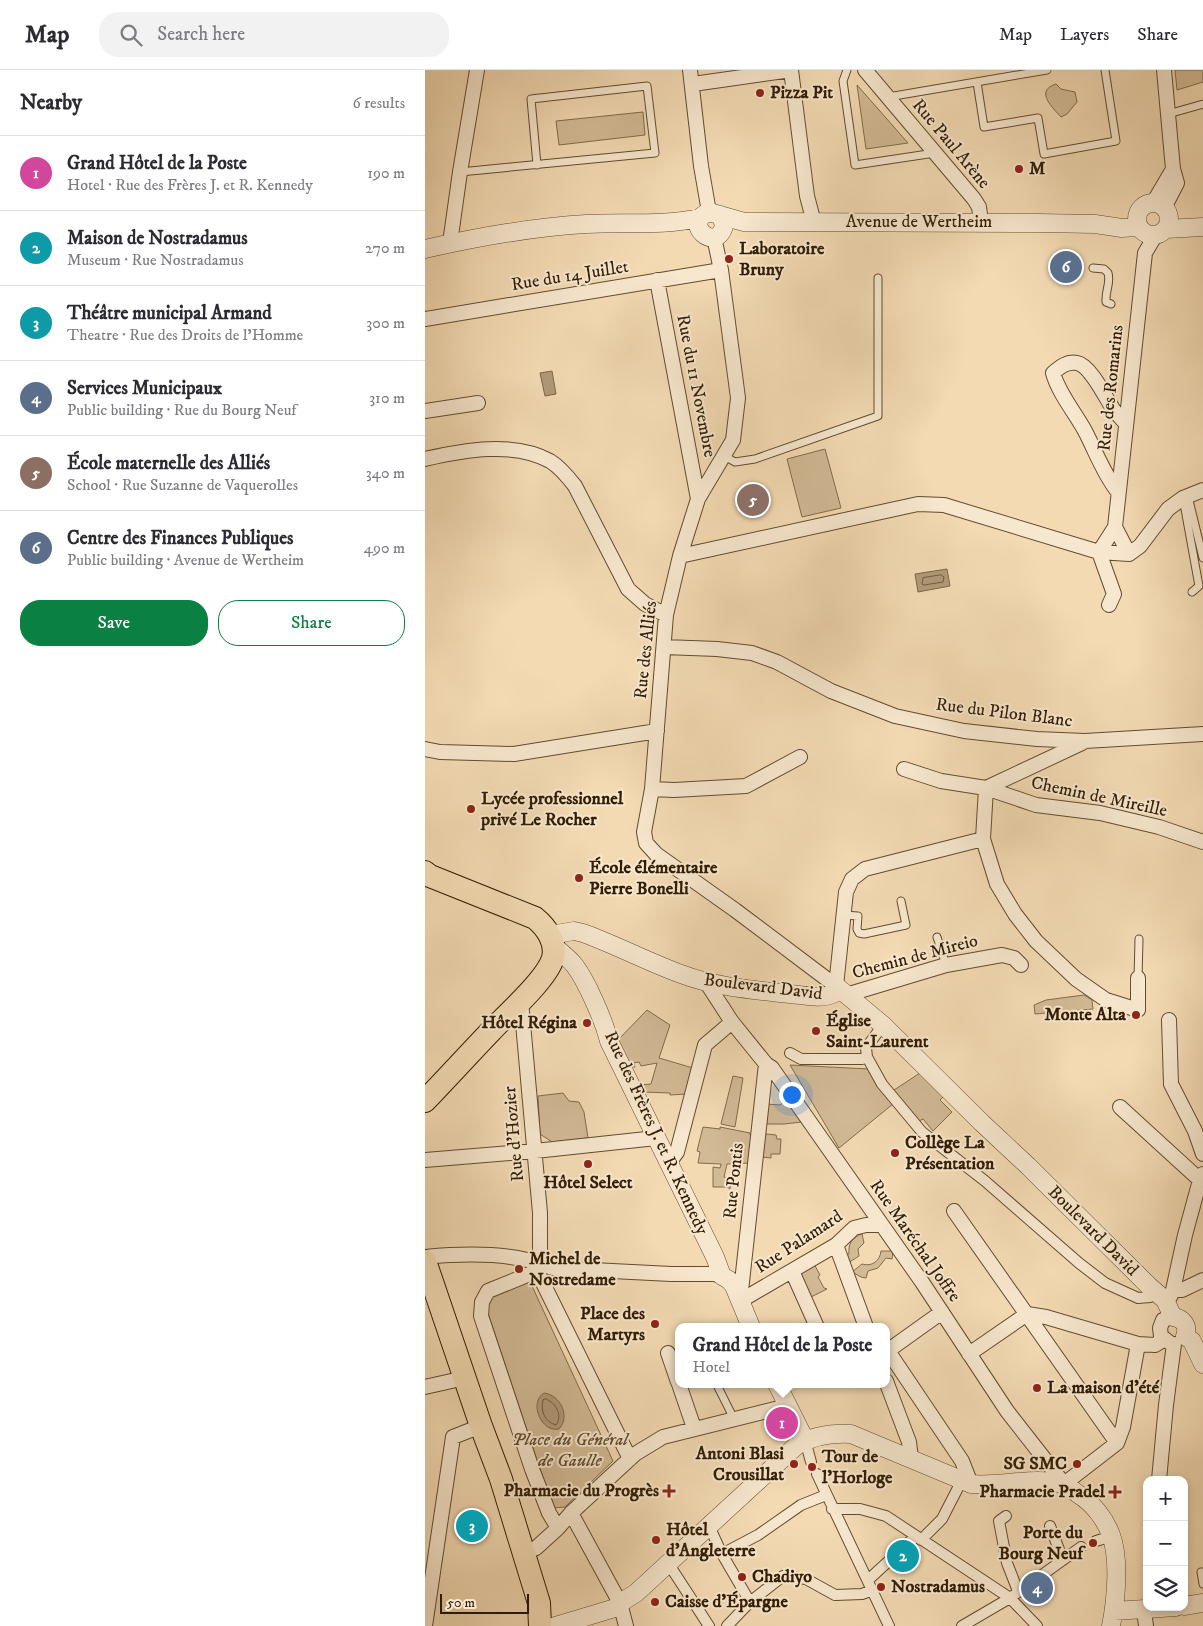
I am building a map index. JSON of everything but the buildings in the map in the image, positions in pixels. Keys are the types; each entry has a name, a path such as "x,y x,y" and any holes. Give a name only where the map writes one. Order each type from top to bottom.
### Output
{"main road":[{"path":"425,1101 521,1001 549,968 553,956 551,940 539,921 523,912 427,875"},
{"path":"425,1259 481,1426 501,1479 539,1603 540,1626"}],"street":[{"path":"451,243 460,172 477,70"},
{"path":"692,77 791,70 807,196 813,215 813,222"},
{"name":"Rue Paul Arène","path":"865,70 974,199 979,207 981,222"},
{"path":"1153,220 1177,183 1173,169 1164,70"},
{"name":"Rue des Alliés","path":"692,77 701,166 721,270 738,398 733,440 698,499 680,556 666,615 652,789 644,832 646,843 656,854 735,910 841,991"},
{"name":"Avenue de Wertheim","path":"425,249 502,233 555,226 611,223 981,222 1095,224 1181,218 1203,220"},
{"name":"Avenue de Wertheim","path":"1153,220 1203,227"},
{"name":"Rue des Romarins","path":"1115,527 1145,254 1153,220"},
{"name":"Rue du 14 Juillet","path":"425,319 721,270"},
{"name":"Rue du 11 Novembre","path":"657,280 698,499"},
{"path":"1118,492 1108,480 1086,433 1057,387 1053,373 1063,364 1077,362 1083,366 1126,424"},
{"path":"425,411 478,403"},
{"path":"425,459 481,449 506,450 537,456 552,462 575,486 628,589 645,604 666,615"},
{"path":"680,556 918,504 944,504 1099,552 1129,554 1140,546 1168,510 1186,497 1203,490"},
{"path":"1099,552 1115,527 1129,554"},
{"path":"1099,552 1114,594 1109,605"},
{"name":"Rue du Pilon Blanc","path":"664,647 717,649 752,653 777,662 831,690 895,716 964,731 1085,742 1203,734"},
{"path":"425,749 441,752 514,754 657,731"},
{"path":"1085,742 986,788 983,839 997,884 1015,914 1036,942 1072,980 1106,1000 1138,1010 1138,978"},
{"path":"652,789 674,790 746,786 800,757"},
{"name":"Chemin de Mireille","path":"903,769 941,781 986,788 1036,805 1100,813 1159,827 1203,842"},
{"path":"841,991 843,915 846,892 852,879 865,869 983,839"},
{"name":"Boulevard David","path":"551,940 574,931 583,933 682,975 707,982 819,996 841,991 883,1025 1165,1295 1173,1317 1180,1318 1184,1322 1187,1331 1174,1340"},
{"name":"Rue des Frères J. et R. Kennedy","path":"551,940 580,974 605,1027 609,1041 715,1257 722,1276 734,1286 749,1323"},
{"name":"Chemin de Mireio","path":"841,991 946,965 1001,955 1014,958 1021,965"},
{"name":"Rue Maréchal Joffre","path":"707,982 732,1022 766,1064 772,1068 942,1312 1007,1411 1063,1484"},
{"name":"Rue d'Hozier","path":"521,1001 541,1213 539,1268"},
{"path":"1169,1020 1171,1084 1195,1131 1203,1154"},
{"path":"669,1163 677,1152 705,1045 732,1022"},
{"path":"883,1025 866,1048 867,1057 889,1094 922,1132 985,1181 1079,1263 1105,1283 1135,1297 1165,1295 1182,1290 1203,1280"},
{"path":"790,1053 801,1059 862,1059 867,1057"},
{"name":"Rue Pontis","path":"740,1301 766,1064"},
{"path":"1120,1106 1201,1177 1185,1235 1165,1295"},
{"path":"425,1160 656,1138"},
{"path":"953,1211 1117,1443"},
{"name":"Rue Palamard","path":"740,1301 836,1245 854,1228 867,1224 881,1225"},
{"path":"836,1245 864,1323"},
{"path":"425,1259 511,1257 530,1260 539,1268 630,1459"},
{"path":"558,1528 549,1513 532,1469 481,1316 482,1302 488,1291 539,1268 714,1274 722,1276"},
{"path":"792,1272 815,1323"},
{"path":"890,1349 942,1312"},
{"path":"969,1354 1027,1314 1045,1317 1138,1344 1155,1345 1174,1340 1193,1341 1203,1364"},
{"path":"1159,1476 1174,1340"},
{"path":"1063,1484 1117,1443 1123,1427 1138,1344"},
{"path":"668,1352 675,1372"},
{"path":"868,1580 941,1519 966,1482 962,1461 890,1355"},
{"path":"425,1387 465,1378"},
{"path":"681,1388 694,1428"},
{"path":"779,1388 805,1440 811,1462"},
{"path":"889,1388 909,1442 911,1458"},
{"path":"524,1553 536,1548 635,1454 663,1436 787,1406"},
{"path":"425,1626 453,1437 481,1426"},
{"path":"555,1626 615,1608 636,1593 796,1446 805,1440 821,1436 851,1434 966,1482 987,1486 1043,1482 1063,1484 1086,1499 1099,1513 1104,1539 1116,1565 1113,1618 1145,1618 1165,1611"},
{"path":"817,1474 889,1626"},
{"path":"722,1554 758,1535 801,1505 827,1495"},
{"path":"832,1509 860,1508 886,1516 1014,1595 1037,1626"},
{"path":"571,1513 620,1603 626,1626"},
{"path":"1006,1516 999,1521 1014,1595"},
{"path":"709,1526 722,1554 750,1602"},
{"path":"1050,1526 1063,1560"},
{"path":"962,1626 1014,1595 1081,1547"},
{"path":"668,1563 709,1626"},
{"path":"727,1626 750,1602 783,1576 806,1579 835,1595 862,1594 873,1590"},
{"path":"540,1626 543,1621 613,1600 620,1603"},
{"path":"1188,1605 1203,1603"}],"lane":[{"path":"847,70 843,82 855,165 935,153"},
{"path":"888,97 1047,70"},
{"path":"977,82 984,127 1038,118 1043,154 1116,141 1105,70"},
{"path":"460,172 537,165 655,153 647,86 531,99 537,165"},
{"path":"1168,114 1203,104"},
{"path":"1093,268 1104,269 1108,273 1109,285 1105,296 1106,302 1111,304"},
{"path":"723,456 735,462 755,459 878,416 878,278"},
{"path":"1186,497 1203,558"},
{"path":"1186,497 1199,586 1192,592"},
{"path":"843,915 858,916 857,929 859,933 864,934 906,925 901,901"},
{"path":"937,936 946,965"},
{"path":"1138,978 1139,939"},
{"path":"718,1388 734,1419"},
{"path":"1203,1572 1201,1572 1203,1584"}],"green space":[{"path":"1175,70 1203,70 1203,82 1177,90"},
{"path":"1056,84 1061,89 1075,92 1077,102 1067,114 1061,117 1047,100 1046,95 1046,91"},
{"path":"857,85 908,143 866,149"},
{"path":"643,112 645,135 559,145 556,121"},
{"path":"825,449 841,508 802,517 787,459"},
{"path":"1084,995 1092,1000 1093,1009 1035,1014 1034,1005 1046,1000"},
{"path":"647,1010 670,1025 659,1058 693,1068 687,1094 670,1095 670,1093 642,1092 639,1085 651,1084 657,1063 641,1066 639,1062 634,1063 635,1067 630,1067 617,1041"},
{"path":"790,1065 869,1069 893,1104 839,1148"},
{"path":"920,1073 944,1096 940,1100 952,1112 933,1131 923,1119 917,1122 891,1092"},
{"path":"733,1076 743,1078 735,1127 721,1124"},
{"path":"563,1093 569,1101 579,1102 584,1112 588,1138 552,1142 540,1134 538,1096"},
{"path":"786,1100 802,1122 765,1124 767,1104 780,1105"},
{"path":"703,1127 720,1129 720,1127 750,1133 750,1135 754,1136 751,1163 727,1164 724,1177 731,1179 730,1189 727,1187 713,1187 713,1167 720,1168 721,1164 698,1163 700,1152 697,1151"},
{"path":"767,1134 776,1135 777,1139 781,1139 780,1154 771,1154 771,1158 761,1157 764,1136"},
{"path":"862,1234 864,1243 858,1249 859,1256 848,1263 845,1255 849,1254 850,1244 853,1239"},
{"path":"881,1251 893,1251 892,1259 886,1258 878,1268 868,1271 866,1278 852,1272 862,1264 869,1265 875,1262 879,1258"},
{"path":"813,1262 820,1275 818,1277 824,1288 827,1289 809,1298 797,1272"},
{"name":"Place du Général de Gaulle","path":"525,1282 532,1286 613,1461 565,1507 553,1508 486,1307 487,1298"}],"water":[{"path":"552,371 556,394 545,396 540,373"},
{"path":"947,569 950,586 918,592 915,574"},
{"path":"544,1393 555,1398 562,1407 564,1418 559,1429 547,1426 539,1416 537,1403"}],"place":[{"name":"Pizza Pit","path":"760,93"},
{"name":"M","path":"1019,169"},
{"name":"Laboratoire Bruny","path":"729,259"},
{"name":"Centre des Finances Publiques","path":"1066,267"},
{"name":"École maternelle des Alliés","path":"753,500"},
{"name":"Lycée professionnel privé Le Rocher","path":"471,809"},
{"name":"École élémentaire Pierre Bonelli","path":"579,878"},
{"name":"Monte Alta","path":"1136,1015"},
{"name":"Hôtel Régina","path":"587,1023"},
{"name":"Église Saint-Laurent","path":"816,1031"},
{"name":"Collège La Présentation","path":"895,1153"},
{"name":"Hôtel Select","path":"588,1164"},
{"name":"Michel de Nostredame","path":"519,1269"},
{"name":"Place des Martyrs","path":"655,1324"},
{"name":"La maison d'été","path":"1037,1388"},
{"name":"Grand Hôtel de la Poste","path":"782,1423"},
{"name":"Antoni Blasi Crousillat","path":"794,1464"},
{"name":"SG SMC","path":"1077,1464"},
{"name":"Tour de l'Horloge","path":"812,1467"},
{"name":"Pharmacie du Progrès","path":"669,1491"},
{"name":"Pharmacie Pradel","path":"1115,1492"},
{"name":"Théâtre municipal Armand","path":"472,1526"},
{"name":"Hôtel d'Angleterre","path":"656,1540"},
{"name":"Porte du Bourg Neuf","path":"1093,1543"},
{"name":"Maison de Nostradamus","path":"903,1556"},
{"name":"Chadiyo","path":"742,1577"},
{"name":"Nostradamus","path":"881,1587"},
{"name":"Services Municipaux","path":"1037,1588"},
{"name":"Caisse d'Épargne","path":"655,1602"}]}
